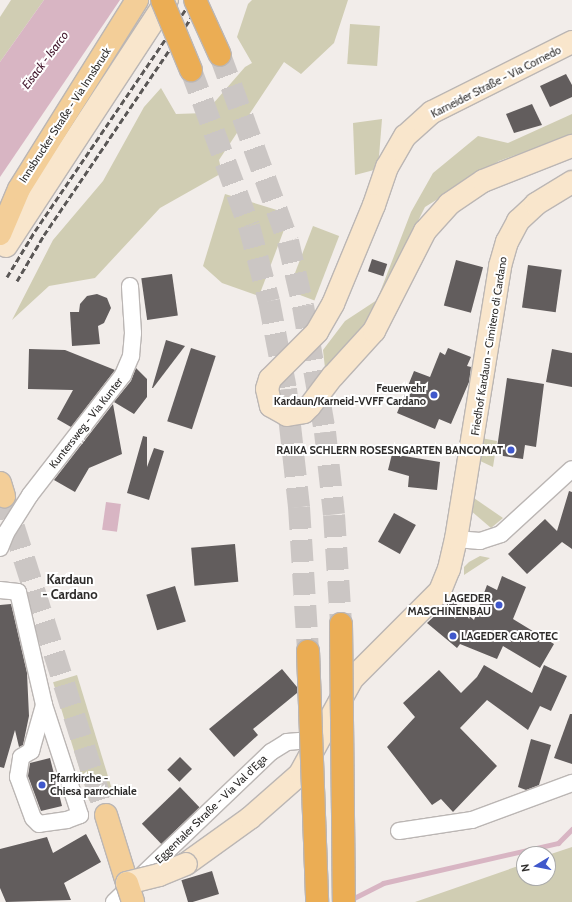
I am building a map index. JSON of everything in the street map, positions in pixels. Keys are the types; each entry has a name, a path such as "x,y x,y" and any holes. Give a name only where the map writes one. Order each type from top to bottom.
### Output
{"highway":[{"path":"162,0 191,70"},
{"path":"195,0 220,55"},
{"path":"341,624 344,902"},
{"path":"308,651 317,902"}],"main road":[{"path":"115,38 132,0"},
{"name":"Innsbrucker Straße - Via Innsbruck","path":"3,240 27,175 115,38 137,0"},
{"path":"106,815 130,892"}],"street":[{"path":"3,240 167,0"},
{"name":"Karneider Straße - Via Cornedo","path":"572,42 432,112 405,136 394,152 333,304 317,332 270,379 267,389 271,406 278,412 287,415 304,412 359,350 374,331 389,304 425,231 449,204 483,181 572,146"},
{"name":"Friedhof Kardaun - Cimitero di Cardano","path":"456,539 500,266 507,242 518,221 536,204 572,182"},
{"name":"Kuntersweg - Via Kunter","path":"0,548 6,533 30,495 123,375 131,356 133,333 130,286"},
{"path":"130,892 159,875 186,864 250,818 283,791 300,774 352,679 440,591 449,570 456,539 480,541 501,534 572,470"},
{"path":"0,590 18,592 44,705 80,815 67,820 39,824 33,818 18,777 21,757 31,751 44,705"},
{"name":"Eggentaler Straße - Via Val d'Ega","path":"114,902 271,752 286,742 320,739"},
{"path":"399,831 472,820 572,783"}],"shaded area":[{"path":"11,0 44,0 0,62 0,17"},
{"path":"252,0 348,0 334,43 301,74 284,62 219,160 222,173 160,208 95,278 49,286 12,320 53,240 103,181 144,107 161,88 176,114 205,113 245,67 252,63 237,37 248,4"},
{"path":"350,24 380,26 377,66 347,64"},
{"path":"572,114 572,135 499,161 425,207 376,305 353,343 325,368 323,350 345,321 377,300 411,212 433,173 478,136 508,143"},
{"path":"382,119 378,169 355,175 353,123"},
{"path":"225,194 290,214 259,296 222,283 203,266"},
{"path":"313,226 339,236 314,300 288,290"},
{"path":"481,438 497,441 493,467 478,460"},
{"path":"471,496 503,518 491,528 470,510"},
{"path":"480,556 490,558 464,575 464,567 469,562"},
{"path":"77,675 113,794 89,801 53,682"},
{"path":"572,847 572,902 415,902 516,867 516,886 556,886 556,852"}],"water":[{"name":"Eisack - Isarco","path":"44,0 120,0 0,177 0,62"},
{"path":"106,502 121,504 117,532 102,530"}],"building":[{"path":"566,74 572,85 572,97 550,107 540,86"},
{"path":"532,104 542,125 514,133 506,114"},
{"path":"372,259 387,264 383,276 368,271"},
{"path":"456,260 483,267 471,313 444,305"},
{"path":"528,265 562,270 556,312 522,308"},
{"path":"172,274 178,316 147,320 141,278"},
{"path":"97,294 107,298 111,308 104,323 98,326 100,344 72,346 70,312 79,312 80,304 87,296"},
{"path":"166,340 185,346 152,388"},
{"path":"191,348 216,356 192,429 167,421"},
{"name":"Feuerwehr Kardaun/Karneid-VVFF Cardano","path":"448,348 471,357 467,366 471,367 469,382 451,424 439,419 435,429 397,413 414,371 430,377 440,352 445,355"},
{"path":"29,349 65,350 115,370 71,427 57,419 73,390 28,389"},
{"path":"552,349 572,353 572,387 546,382"},
{"path":"136,368 147,379 147,397 134,414 114,402 131,381"},
{"path":"507,378 544,384 536,447 525,445 523,459 496,455"},
{"path":"113,404 122,454 89,468 75,492 54,480"},
{"path":"143,436 147,437 147,467 154,448 164,451 149,500 127,493"},
{"path":"392,454 440,462 437,490 408,487 409,476 388,470"},
{"path":"569,491 572,492 572,549 562,542 527,574 508,554 545,519 557,531"},
{"path":"394,513 416,525 400,554 378,542"},
{"path":"235,544 238,582 194,586 191,548"},
{"path":"502,576 526,587 513,619 554,644 540,668 503,646 497,659 460,644 457,648 427,623 452,600 474,620 487,585 497,590"},
{"path":"175,586 186,621 157,630 146,595"},
{"path":"11,604 27,673 29,716 23,745 19,747 15,730 4,768 0,767 0,605"},
{"path":"484,665 532,693 544,665 567,676 551,711 540,706 528,730 487,700 460,728 497,766 453,812 441,799 432,805 387,747 415,717 403,703 439,670 461,693 477,677"},
{"path":"282,669 297,687 297,693 253,729 258,735 234,757 209,729"},
{"path":"570,714 572,714 572,764 554,758"},
{"path":"531,739 551,745 539,785 526,790 518,787"},
{"path":"180,757 192,769 179,782 167,770"},
{"name":"Pfarrkirche - Chiesa parrochiale","path":"50,758 62,806 41,811 28,776 30,763"},
{"path":"180,787 199,807 161,844 142,824"},
{"path":"86,834 101,862 64,883 71,900 6,902 0,888 0,849 47,837 53,853"},
{"path":"212,871 219,894 188,902 181,880"}],"waterway":[{"path":"350,900 383,883 558,843 572,829"}],"tunnel":[{"path":"220,55 288,241 303,306 325,432 334,515 341,624"},
{"path":"191,70 249,226 269,301 286,389 299,507 308,651"},
{"path":"4,496 106,815"}],"railway":[{"path":"7,277 35,231 192,0"},
{"path":"17,281 44,235 203,0"}],"place":[{"name":"Feuerwehr Kardaun/Karneid-VVFF Cardano","path":"434,395"},
{"name":"RAIKA SCHLERN ROSESNGARTEN BANCOMAT","path":"511,450"},
{"name":"LAGEDER MASCHINENBAU","path":"499,605"},
{"name":"LAGEDER CAROTEC","path":"453,636"},
{"name":"Pfarrkirche - Chiesa parrochiale","path":"42,785"}],"district":[{"name":"Kardaun - Cardano","path":"70,588"}]}
